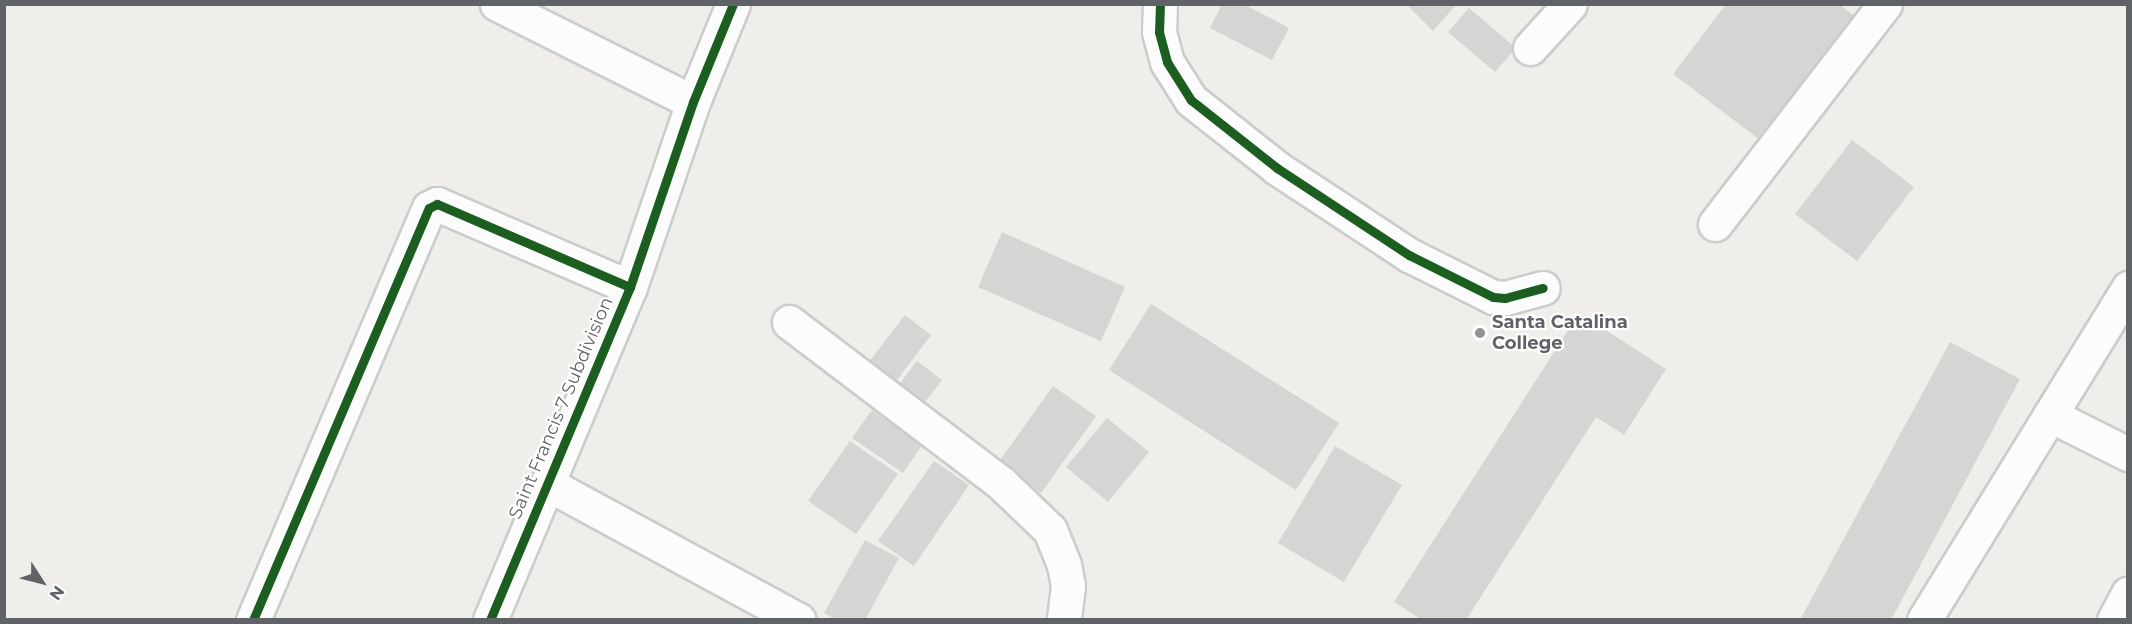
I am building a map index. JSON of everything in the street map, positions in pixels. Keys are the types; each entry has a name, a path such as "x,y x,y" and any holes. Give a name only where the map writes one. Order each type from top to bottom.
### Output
{"street":[{"path":"498,4 693,102"},
{"name":"Saint Francis 7 Subdivision","path":"490,620 630,287 693,102 733,4"},
{"path":"1160,4 1159,32 1167,62 1191,100 1277,168 1409,255 1493,297 1505,298 1543,288"},
{"path":"1530,48 1570,4"},
{"path":"1715,224 1885,4"},
{"path":"253,620 429,208 437,204 630,287"},
{"path":"1924,620 2127,288"},
{"path":"789,322 1001,483 1050,530 1064,564 1068,586 1064,620"},
{"path":"2050,415 2127,454"},
{"path":"548,484 746,607 799,620"},
{"path":"2114,620 2127,594"}],"building":[{"path":"1222,4 1244,4 1289,28 1272,60 1210,28"},
{"path":"1406,4 1457,4 1433,31"},
{"path":"1726,4 1839,4 1862,22 1768,146 1673,74"},
{"path":"1469,8 1516,48 1495,72 1448,32"},
{"path":"1852,140 1914,187 1857,261 1795,214"},
{"path":"1002,232 1125,287 1101,341 978,287"},
{"path":"1151,304 1339,423 1296,490 1109,370"},
{"path":"1579,313 1666,369 1624,435 1596,417 1466,620 1422,620 1394,602"},
{"path":"905,315 931,335 894,384 868,363"},
{"path":"1950,342 2020,379 1891,620 1800,620"},
{"path":"917,361 942,380 922,406 897,387"},
{"path":"1053,386 1096,416 1041,493 998,463"},
{"path":"872,410 922,445 903,473 852,438"},
{"path":"1107,418 1149,452 1108,502 1066,467"},
{"path":"850,441 898,474 856,534 808,501"},
{"path":"1335,446 1402,485 1344,582 1278,543"},
{"path":"934,461 969,485 914,566 878,541"},
{"path":"865,540 899,558 865,620 836,620 824,613"}],"cycle path":[{"path":"490,620 630,287 693,102 733,4"},
{"path":"1160,4 1159,32 1167,62 1191,100 1277,168 1409,255 1493,297 1505,298 1543,288"},
{"path":"253,620 429,208 437,204 630,287"}],"place":[{"name":"Santa Catalina College","path":"1480,333"}]}
